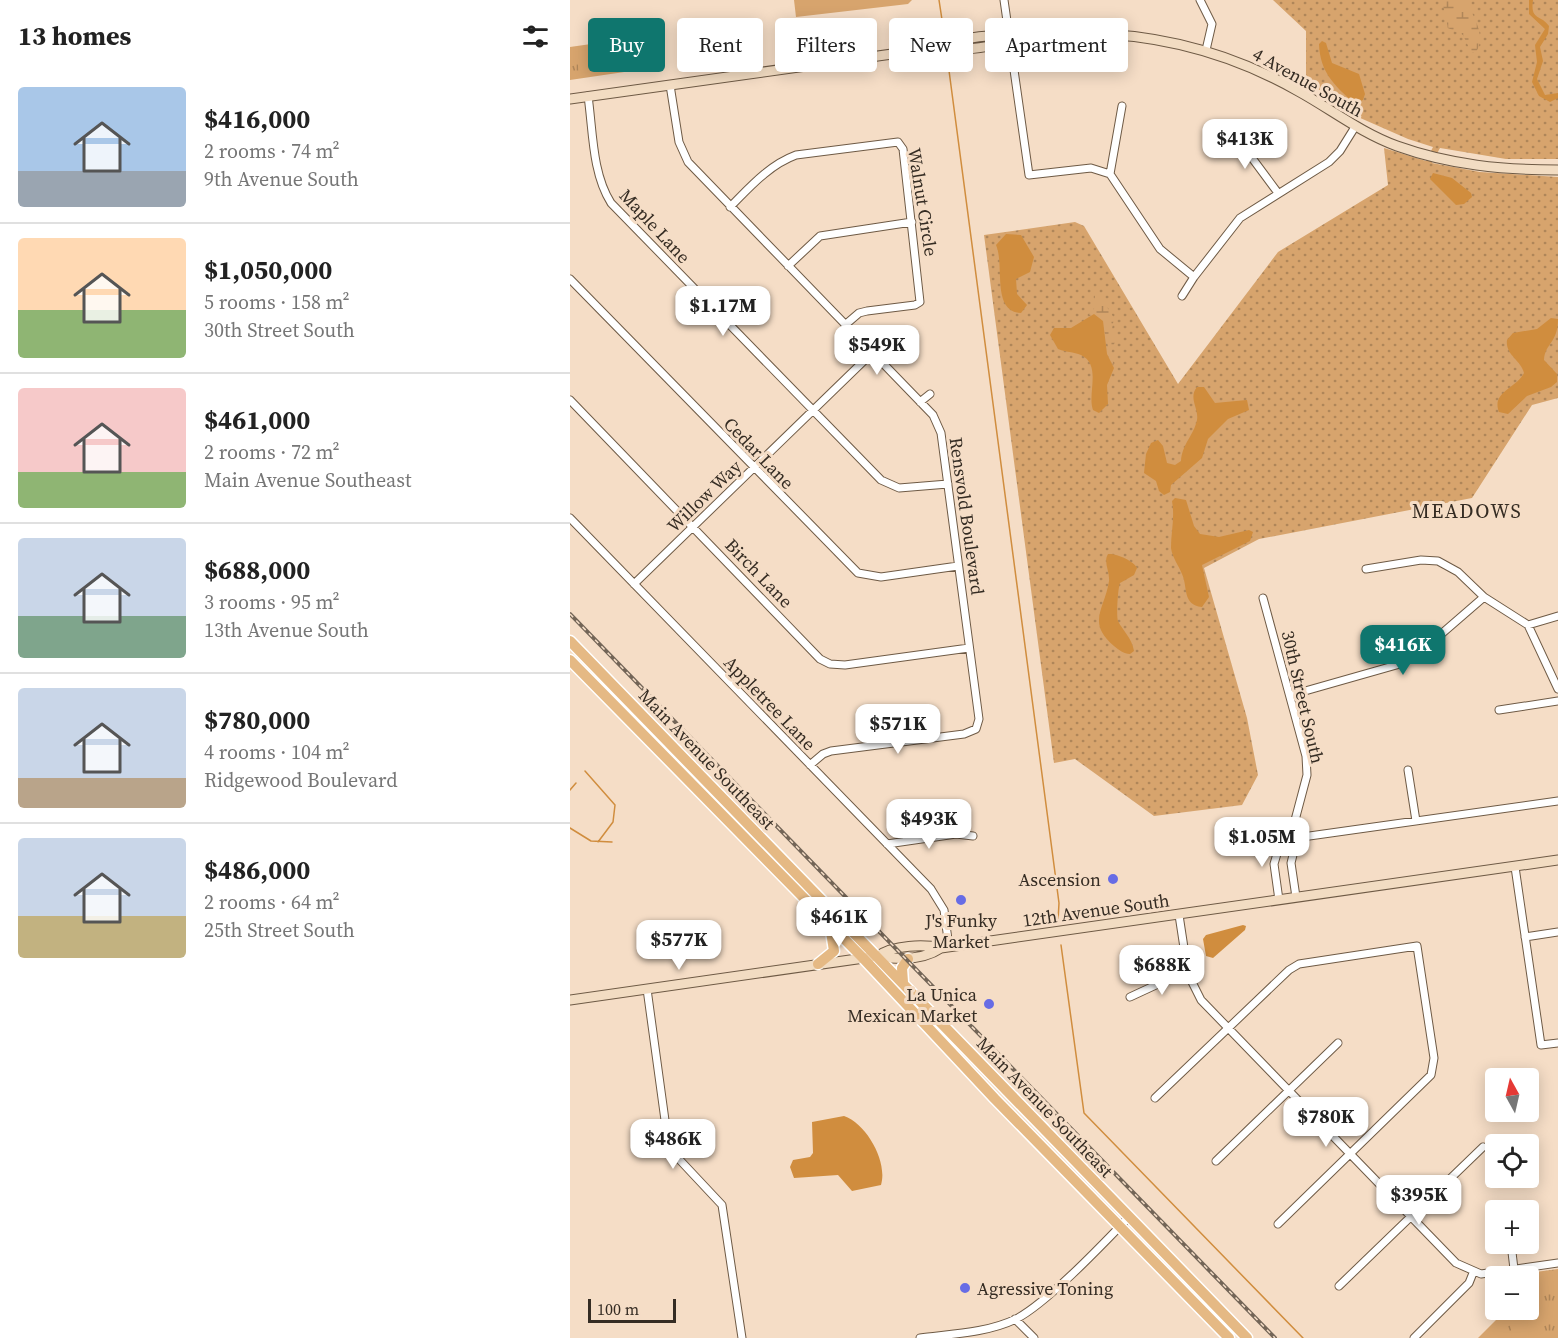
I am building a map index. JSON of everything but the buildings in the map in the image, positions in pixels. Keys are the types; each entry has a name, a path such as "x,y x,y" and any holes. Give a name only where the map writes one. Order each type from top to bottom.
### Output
{"main road":[{"name":"Main Avenue Southeast","path":"570,641 1247,1338"},
{"name":"Main Avenue Southeast","path":"570,660 863,958 995,1099 1229,1338"},
{"path":"818,964 834,951 830,925"},
{"path":"903,982 902,968 908,959"}],"street":[{"path":"1004,0 1006,18"},
{"path":"1200,0 1212,24 1206,50"},
{"name":"4 Avenue South","path":"1128,35 1206,50 1246,64 1299,91 1355,127 1395,146 1466,165 1558,170"},
{"name":"4 Avenue South","path":"570,99 935,48 985,38"},
{"path":"1014,72 1029,175 1090,168 1110,174 1160,249 1194,276"},
{"name":"Rensvold Boulevard","path":"670,85 682,154 730,207 933,415 941,433 979,719 976,729 964,734 831,751 823,753 810,765"},
{"name":"Maple Lane","path":"588,96 599,172 603,190 611,203 881,480 890,485 910,488 948,484"},
{"path":"1110,174 1122,106"},
{"path":"1182,296 1194,276 1240,218 1329,162 1340,151 1355,127"},
{"path":"1232,131 1278,193"},
{"name":"Walnut Circle","path":"730,207 775,164 795,155 898,142 903,149 920,302 915,305 859,313 845,325"},
{"path":"788,266 820,236 912,222"},
{"name":"Cedar Lane","path":"570,279 753,469 858,573 880,577 958,566"},
{"name":"Willow Way","path":"634,584 872,353"},
{"path":"920,402 930,394"},
{"name":"Birch Lane","path":"570,400 820,659 830,664 845,665 969,648"},
{"name":"Appletree Lane","path":"570,518 939,899 944,910 945,948"},
{"path":"1366,569 1421,560 1438,561 1458,572 1484,597 1528,625 1558,689"},
{"path":"1291,695 1400,664 1416,654 1484,597"},
{"name":"30th Street South","path":"1263,598 1306,756 1307,775 1290,839 1295,847 1291,863 1296,897"},
{"path":"1528,625 1558,616"},
{"path":"1499,710 1558,701"},
{"path":"1408,770 1416,821"},
{"path":"1279,900 1274,864 1281,840 1558,801"},
{"path":"887,844 956,834 973,836"},
{"name":"12th Avenue South","path":"570,1000 878,956 884,951 918,946 929,945 945,948 1558,860"},
{"path":"1515,867 1541,1045 1558,1043"},
{"path":"1179,915 1188,974 1197,995 1227,1029 1456,1263 1473,1273 1485,1274"},
{"path":"1525,937 1558,932"},
{"path":"1155,1098 1289,970 1299,964 1417,946 1434,1066 1425,1082 1278,1224"},
{"path":"878,956 908,959 945,948"},
{"path":"1130,997 1171,978 1188,974"},
{"path":"647,989 668,1142 677,1157 722,1205 742,1338"},
{"path":"1216,1161 1338,1043"},
{"path":"1339,1286 1483,1147"},
{"path":"920,1338 992,1327 1016,1319 1037,1305 1129,1217"},
{"path":"1536,1266 1558,1263"},
{"path":"1414,1338 1470,1283 1473,1273"},
{"path":"1016,1319 1034,1338"}],"green space":[{"path":"794,0 912,0 908,4 796,17"},
{"path":"1273,0 1558,0 1558,159 1506,159 1440,148 1432,163 1480,172 1558,177 1558,398 1532,405 1472,498 1259,539 1204,568 1247,718 1258,775 1242,805 1154,816 1075,759 1054,763 984,235 1075,222 1084,226 1178,384 1278,252 1388,185 1384,148 1426,161 1433,147 1408,139 1358,117 1306,81 1306,31"},
{"path":"1442,0 1467,1 1478,25 1480,39 1476,52 1471,52 1463,35 1448,28"},
{"path":"588,44 588,72 624,72 570,80 570,47"},
{"path":"586,50 588,72 579,73 576,52"},
{"path":"1098,293 1114,318 1112,329 1116,339 1111,352 1114,368 1103,327 1094,314 1089,315 1094,309 1095,295"},
{"path":"1558,1269 1558,1338 1478,1338 1496,1320 1539,1320 1539,1272"},
{"path":"1527,1320 1529,1338 1512,1338 1510,1322"}],"shaded area":[{"path":"1529,0 1533,0 1532,7 1535,14 1549,26 1548,34 1540,47 1543,61 1537,79 1545,95 1558,93 1558,98 1550,102 1539,96 1532,82 1537,62 1535,45 1545,29 1529,14"},
{"path":"1322,41 1326,43 1332,63 1359,74 1365,94 1363,100 1354,103 1329,77 1320,54 1319,44"},
{"path":"1433,173 1452,178 1471,193 1472,197 1464,204 1456,205 1430,179"},
{"path":"1006,234 1021,235 1034,257 1030,272 1016,279 1017,294 1027,305 1021,313 1012,311 1002,296 996,245"},
{"path":"1094,314 1103,321 1107,354 1114,368 1107,385 1108,404 1099,413 1093,410 1091,366 1081,355 1058,349 1050,335 1054,328 1071,328"},
{"path":"1551,318 1558,319 1556,333 1544,360 1557,374 1557,382 1551,387 1527,396 1508,414 1499,412 1497,405 1502,395 1524,373 1520,364 1508,350 1507,340 1513,333 1537,329"},
{"path":"1197,387 1204,387 1215,403 1247,400 1249,410 1228,419 1208,439 1202,458 1171,485 1170,492 1164,495 1159,491 1156,481 1144,473 1146,454 1151,443 1158,440 1163,446 1167,463 1175,465 1181,461 1197,420 1193,395"},
{"path":"1175,498 1186,500 1194,526 1200,534 1219,537 1249,530 1253,532 1250,541 1202,565 1209,597 1202,607 1196,606 1188,599 1184,579 1171,548 1172,501"},
{"path":"1108,554 1124,558 1137,568 1134,575 1120,583 1118,595 1118,621 1133,646 1134,651 1130,654 1114,646 1101,630 1099,622 1109,581 1106,560"},
{"path":"1246,926 1245,930 1213,958 1206,956 1203,939 1206,935"},
{"path":"844,1116 860,1127 874,1145 881,1166 881,1185 852,1191 838,1175 794,1178 790,1167 793,1160 810,1157 813,1153 812,1122"}],"waterway":[{"path":"939,0 942,18"},
{"path":"949,72 1059,903 1058,921"},
{"path":"585,771 615,805 613,822 598,842"},
{"path":"570,790 576,783"},
{"path":"570,828 591,841 612,842"},
{"path":"1061,945 1084,1113 1303,1338"}],"railway":[{"path":"570,614 1275,1338"}],"place":[{"name":"Ascension","path":"1113,879"},
{"name":"J's Funky Market","path":"961,900"},
{"name":"La Unica Mexican Market","path":"989,1004"},
{"name":"Agressive Toning","path":"965,1288"}],"district":[{"name":"MEADOWS","path":"1467,511"}]}
